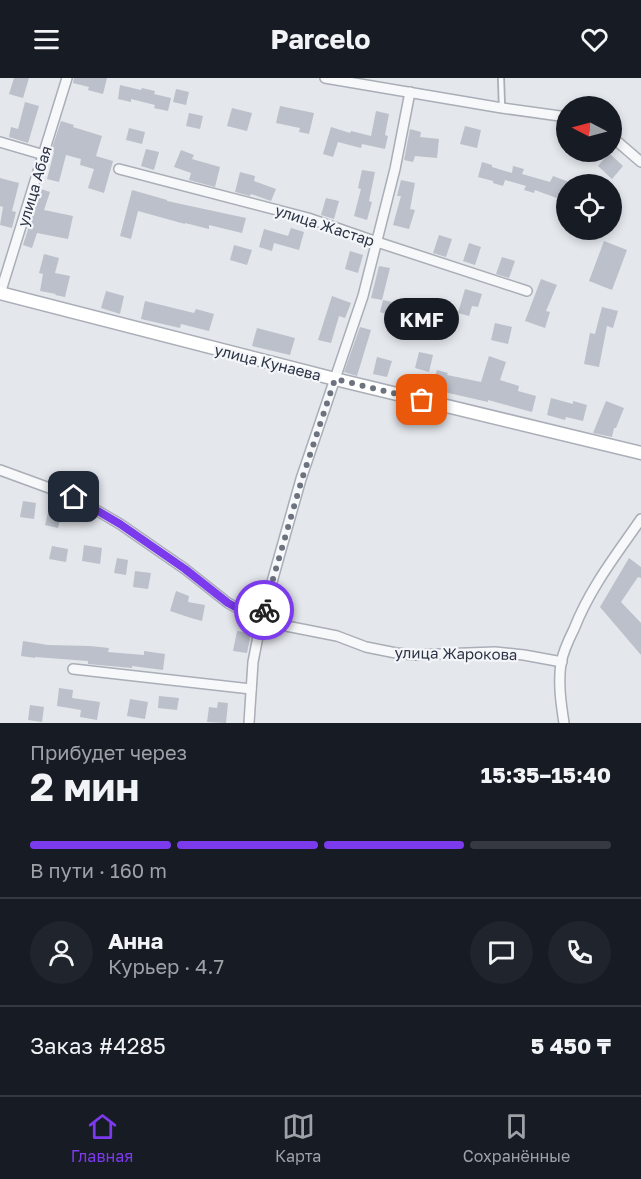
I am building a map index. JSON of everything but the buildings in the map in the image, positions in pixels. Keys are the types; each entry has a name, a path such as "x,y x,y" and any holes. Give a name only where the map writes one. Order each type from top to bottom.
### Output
{"main road":[{"name":"улица Кунаева","path":"0,293 335,379 641,453"}],"street":[{"name":"улица Абая","path":"0,293 67,78"},
{"path":"325,78 556,115"},
{"path":"249,723 253,662 261,621 302,479 363,296 395,169 410,92"},
{"path":"0,142 44,155"},
{"path":"622,146 641,162"},
{"name":"улица Жастар","path":"119,169 308,218 527,291"},
{"name":"улица Жарокова","path":"0,470 74,497 120,524 185,569 228,603 261,621 337,636 366,647 396,653 414,655 495,652 561,662"},
{"path":"564,723 561,701 561,662 583,606 604,571 641,519"},
{"path":"73,669 251,689"}],"lane":[{"path":"501,78 502,108"}],"way so far":[{"path":"264,610 302,479 335,379 422,400"}],"place":[{"name":"KMF","path":"422,400"}],"route":[{"path":"74,497 120,524 185,569 228,603 261,621 264,610"}]}
